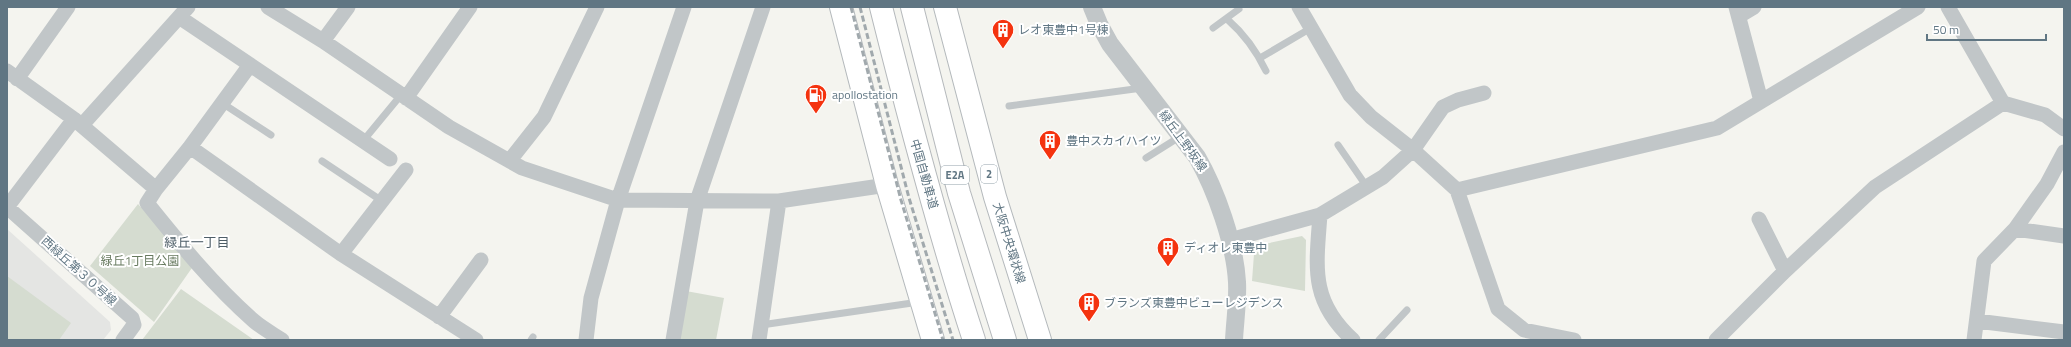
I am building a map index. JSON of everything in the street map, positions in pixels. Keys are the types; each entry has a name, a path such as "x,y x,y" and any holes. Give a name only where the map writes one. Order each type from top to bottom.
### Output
{"main road":[{"path":"841,7 887,185 933,340"},
{"name":"中国自動車道","path":"881,7 921,162 956,285 974,340"},
{"name":"E2A","path":"912,7 959,193 1005,340"},
{"name":"大阪中央環状線","path":"944,7 995,197 1040,340"}],"street":[{"path":"68,7 12,75 78,122 156,189"},
{"path":"268,7 323,41 449,126 522,168 618,200 779,201 887,185"},
{"path":"323,41 348,7"},
{"path":"404,97 470,7"},
{"path":"510,160 544,117 597,7"},
{"path":"586,340 591,298 618,200 684,7"},
{"path":"673,340 697,201 763,7"},
{"name":"緑丘上野坂線","path":"1092,7 1110,44 1181,136 1208,175 1230,240 1235,260 1237,283 1234,340"},
{"path":"1299,7 1350,95 1371,116 1414,150 1456,190 1498,309 1524,330 1574,340"},
{"path":"1754,7 1738,12 1761,101"},
{"path":"1456,190 1717,128 1918,7"},
{"path":"1948,7 2003,102 2045,114 2064,129"},
{"path":"7,207 78,122 183,12 250,65 390,159"},
{"path":"250,65 147,203 215,282 255,321 282,340"},
{"path":"1230,240 1320,215 1383,177 1414,150 1443,107 1458,100 1484,93"},
{"path":"1716,340 1785,271 1875,187 2003,102"},
{"path":"190,147 341,254 439,317 460,336 476,340"},
{"path":"1974,340 1984,261 2016,229 2047,184 2064,152"},
{"path":"341,254 406,170"},
{"path":"759,340 779,201"},
{"name":"西緑丘第３０号線","path":"7,207 132,318 134,325 123,340"},
{"path":"1320,215 1316,267 1323,302 1343,330 1353,340"},
{"path":"1759,219 1785,271"},
{"path":"2016,229 2064,236"},
{"path":"439,317 481,260"},
{"path":"1977,321 2064,332"}],"lane":[{"path":"1213,28 1239,9"},
{"path":"1227,19 1236,27 1260,58 1266,71"},
{"path":"1260,58 1311,28"},
{"path":"1009,106 1144,87"},
{"path":"363,141 404,97"},
{"path":"222,103 271,135"},
{"path":"1146,158 1181,136"},
{"path":"1338,145 1367,187"},
{"path":"322,161 382,201"},
{"path":"761,325 922,302"},
{"path":"1379,340 1407,310"}],"shaded area":[{"path":"7,229 110,322 111,330 103,340 7,340"}],"green space":[{"name":"緑丘1丁目公園","path":"138,204 194,265 154,322 90,266"},
{"path":"1302,236 1306,240 1305,291 1252,281 1254,254 1260,245"},
{"path":"7,276 71,323 59,340 7,340"},
{"path":"181,289 254,340 142,340"},
{"path":"686,291 724,298 716,340 677,340"}],"railway":[{"path":"851,7 901,200 943,340"},
{"path":"860,7 909,198 953,340"}],"place":[{"name":"レオ東豊中1号棟","path":"1003,50"},
{"name":"apollostation","path":"816,114"},
{"name":"豊中スカイハイツ","path":"1050,160"},
{"name":"ディオレ東豊中","path":"1168,268"},
{"name":"ブランズ東豊中ビューレジデンス","path":"1089,322"}],"district":[{"name":"緑丘一丁目","path":"197,242"}]}
